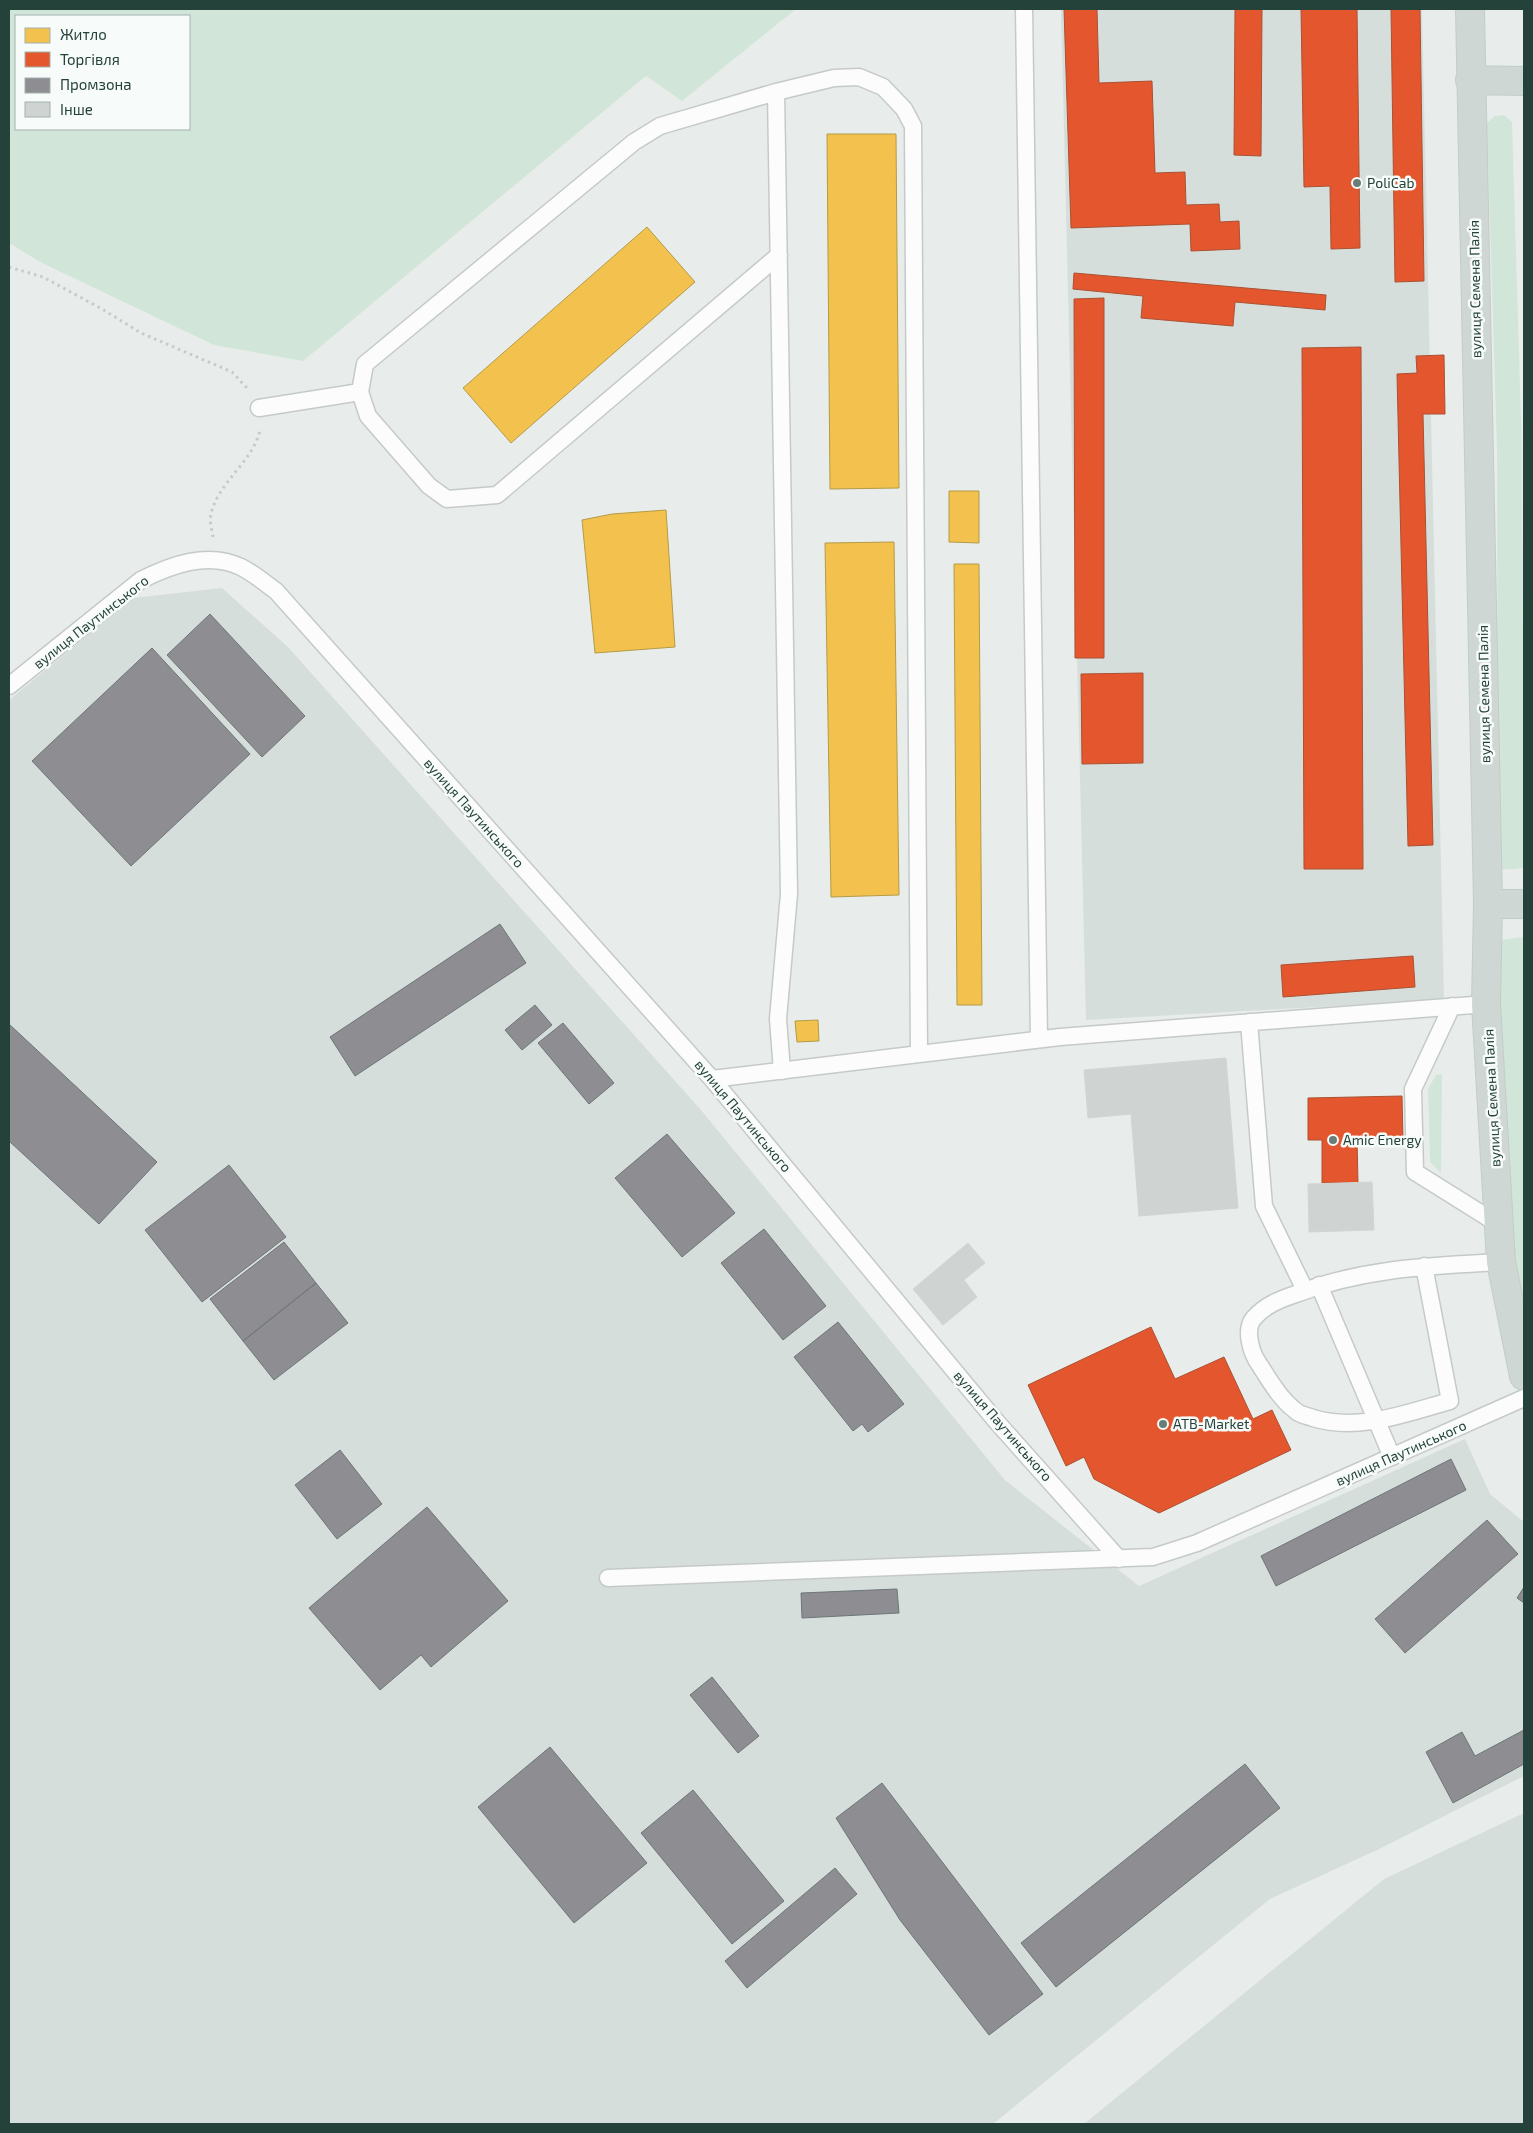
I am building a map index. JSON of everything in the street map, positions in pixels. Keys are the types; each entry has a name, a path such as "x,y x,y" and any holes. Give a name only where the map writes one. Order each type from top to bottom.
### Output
{"main road":[{"name":"вулиця Семена Палія","path":"1470,9 1488,904 1486,1004 1501,1262 1524,1376"},
{"path":"1470,80 1524,81"},
{"path":"1488,904 1524,904"}],"lane":[{"path":"1024,9 1039,1039"},
{"path":"779,255 497,495 447,499 428,486 368,416 360,392 365,364 634,142 660,126 776,92 834,78 859,77 883,87 904,108 913,126 919,1054"},
{"path":"776,92 789,894 778,1019 782,1071"},
{"path":"259,408 360,392"},
{"name":"вулиця Паутинського","path":"9,686 141,580 164,568 187,562 215,560 240,566 276,591 712,1079 996,1421 1119,1559 1153,1557 1197,1543 1524,1398"},
{"path":"712,1079 1039,1039 1486,1004"},
{"path":"1452,1006 1413,1089 1415,1172 1498,1224"},
{"path":"1249,1022 1264,1206 1312,1288 1392,1457"},
{"path":"1424,1266 1450,1401 1376,1422 1331,1424 1298,1413 1282,1399 1256,1359 1248,1336 1253,1319 1273,1302 1364,1273 1424,1266 1501,1262"},
{"path":"608,1578 1119,1559"}],"path":[{"path":"9,267 43,277 102,309 141,334 232,372 252,393 259,408 260,432 252,448 219,493 210,515 215,560"}],"shaded area":[{"path":"1061,9 1422,9 1444,1000 1086,1020"},
{"path":"222,588 288,647 701,1110 1005,1480 1139,1586 1465,1439 1490,1494 1524,1522 1524,1776 1377,1850 1270,1899 993,2124 9,2124 9,700 133,598"},
{"path":"1524,1813 1524,2124 1084,2124 1384,1879"}],"green space":[{"path":"9,9 796,9 682,101 646,76 303,361 214,345 40,262 9,243"},
{"path":"1504,115 1512,122 1522,452 1524,868 1498,870 1497,452 1487,123 1495,116"},
{"path":"1524,937 1524,1323 1503,1194 1498,940"},
{"path":"1442,1074 1441,1173 1430,1162 1428,1089 1436,1075"}],"building: Житло":[{"path":"827,134 896,134 899,488 830,489"},
{"path":"647,227 695,282 511,443 463,388"},
{"path":"949,491 979,491 979,543 949,542"},
{"path":"666,510 675,647 595,653 582,520 612,514"},
{"path":"894,542 899,895 831,897 825,543"},
{"path":"954,564 979,564 982,1005 957,1005"},
{"path":"818,1020 819,1041 797,1042 795,1021"}],"building: Торгівля":[{"path":"1064,9 1097,9 1099,83 1152,81 1155,173 1185,172 1186,205 1219,204 1220,222 1239,221 1240,249 1191,251 1190,224 1071,228"},
{"path":"1235,9 1262,9 1261,156 1234,155"},
{"path":"1301,9 1357,9 1360,248 1331,249 1330,186 1304,187"},
{"path":"1391,9 1420,9 1424,281 1395,282"},
{"path":"1074,273 1326,295 1325,310 1235,302 1233,326 1141,318 1143,296 1073,289"},
{"path":"1104,298 1104,658 1075,658 1074,299"},
{"path":"1361,347 1363,869 1304,869 1302,348"},
{"path":"1444,355 1445,414 1423,414 1433,845 1408,846 1397,374 1417,373 1416,356"},
{"path":"1143,673 1143,763 1082,764 1081,674"},
{"path":"1413,956 1415,987 1283,997 1281,965"},
{"name":"Amic Energy","path":"1402,1096 1403,1139 1357,1139 1358,1183 1322,1183 1322,1140 1308,1140 1308,1098"},
{"name":"ATB-Market","path":"1151,1327 1175,1379 1224,1357 1253,1419 1272,1410 1291,1450 1159,1513 1094,1479 1084,1457 1066,1466 1028,1385"}],"building: Промзона":[{"path":"210,614 305,716 262,757 167,655"},
{"path":"152,648 250,754 131,866 32,761"},
{"path":"500,924 526,963 355,1076 330,1037"},
{"path":"535,1005 552,1025 522,1050 505,1030"},
{"path":"563,1023 614,1083 589,1104 538,1043"},
{"path":"9,1024 157,1162 99,1224 9,1141"},
{"path":"667,1134 735,1213 682,1257 615,1178"},
{"path":"229,1165 286,1237 202,1302 145,1230"},
{"path":"764,1229 826,1306 783,1340 721,1263"},
{"path":"284,1242 316,1283 243,1341 210,1299"},
{"path":"316,1283 348,1323 274,1380 243,1341"},
{"path":"838,1322 904,1404 868,1432 862,1424 853,1431 794,1357"},
{"path":"340,1450 382,1504 337,1539 295,1485"},
{"path":"1451,1459 1466,1490 1276,1586 1261,1556"},
{"path":"427,1507 508,1601 431,1667 421,1655 380,1690 309,1608"},
{"path":"1487,1520 1518,1554 1405,1653 1375,1619"},
{"path":"1524,1587 1524,1603 1517,1598"},
{"path":"897,1589 899,1613 802,1618 801,1593"},
{"path":"712,1677 759,1736 738,1753 690,1695"},
{"path":"1524,1730 1524,1764 1453,1803 1426,1752 1462,1732 1475,1756"},
{"path":"550,1747 647,1863 574,1923 478,1807"},
{"path":"1245,1764 1280,1808 1056,1987 1021,1943"},
{"path":"882,1783 1043,1994 989,2035 900,1920 836,1818"},
{"path":"693,1790 784,1901 732,1944 641,1833"},
{"path":"835,1868 857,1894 747,1988 725,1961"}],"building: Інше":[{"path":"1226,1058 1238,1208 1139,1216 1131,1114 1088,1118 1084,1070"},
{"path":"1372,1182 1374,1230 1309,1232 1308,1184"},
{"path":"968,1243 985,1263 964,1280 977,1297 943,1325 913,1289"}],"place":[{"name":"PoliCab","path":"1357,183"},
{"name":"Amic Energy","path":"1333,1140"},
{"name":"ATB-Market","path":"1163,1424"}]}
